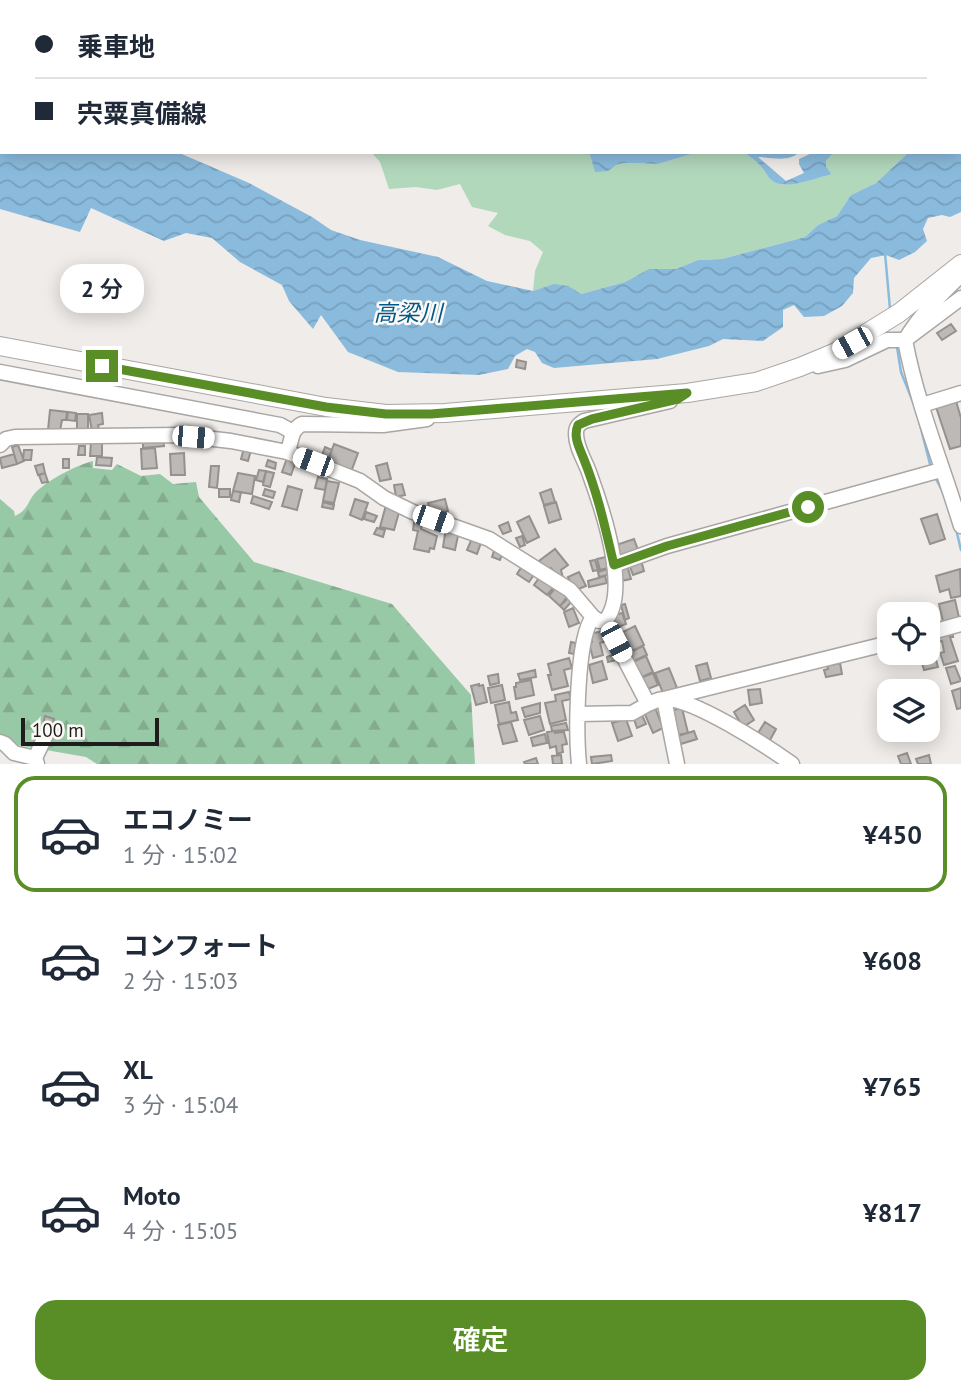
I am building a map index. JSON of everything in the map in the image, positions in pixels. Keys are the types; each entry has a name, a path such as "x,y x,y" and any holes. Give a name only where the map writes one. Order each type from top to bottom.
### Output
{"main road":[{"path":"0,346 326,407 386,414 445,413 687,393 756,382 836,352 899,313 961,264"}],"street":[{"path":"961,275 934,300 905,340 909,364 961,526"},
{"path":"806,365 818,366 845,360 887,340 905,340 961,298"},
{"path":"0,372 280,425 293,432"},
{"path":"579,764 576,743 583,643 588,623 599,619 614,604 614,565 601,504 575,431 578,425 592,419 678,399 687,393"},
{"path":"922,405 961,393"},
{"path":"287,452 293,432 302,424 383,425 433,418 445,413"},
{"path":"0,445 6,439 15,437 179,435 231,441 287,452 360,481 384,498 413,512 489,539 570,590 599,619 648,704"},
{"path":"614,565 667,546 942,470"},
{"path":"940,630 961,624"},
{"path":"578,714 632,713 664,699 877,646"},
{"path":"664,699 677,764"},
{"path":"664,699 686,704 713,716 792,764"},
{"path":"0,742 14,753 36,761 46,735"}],"green space":[{"path":"373,154 586,154 590,155 595,171 624,163 658,164 691,154 745,154 757,161 767,175 783,185 830,175 826,161 832,154 907,154 876,183 851,195 837,216 818,225 805,237 722,259 698,260 676,269 649,269 625,282 581,294 558,285 533,291 535,271 543,252 530,241 505,235 488,226 498,213 472,207 460,184 437,190 416,187 389,189 380,162"},
{"path":"93,461 93,468 112,470 117,464 141,476 160,474 173,484 196,482 199,497 254,562 392,604 471,695 475,764 97,764 86,757 0,742 0,499 14,511 15,516 37,491 49,482"}],"water":[{"name":"高梁川","path":"0,154 182,154 249,183 331,230 360,240 438,257 487,281 533,291 554,284 568,286 581,294 625,282 649,269 676,269 698,260 722,259 805,237 818,225 837,216 851,195 876,183 907,154 961,154 961,212 950,217 942,215 928,218 923,229 927,241 915,252 899,260 886,255 871,258 854,278 853,293 842,306 824,316 804,317 794,305 783,310 783,327 763,341 723,339 709,346 657,359 554,368 542,363 535,352 527,349 515,356 508,369 479,375 398,372 348,352 321,315 313,329 289,301 282,285 240,262 212,238 186,233 164,241 91,208 80,232 0,209"},
{"path":"586,154 691,154 658,164 624,163 608,171 595,172 590,155"},
{"path":"745,154 797,154 785,158 758,157 786,181 804,173 799,159 810,154 832,154 826,161 826,167 831,173 796,184 780,184 773,181"}],"building":[{"path":"951,324 956,331 942,340 937,333"},
{"path":"517,360 526,362 525,369 516,367"},
{"path":"956,401 961,418 961,446 950,449 936,407"},
{"path":"50,410 67,412 60,431 48,430"},
{"path":"68,412 76,413 75,421 67,420"},
{"path":"102,413 103,424 98,425 99,430 92,431 89,415"},
{"path":"77,414 88,414 88,431 77,431"},
{"path":"163,438 164,446 143,448 143,440"},
{"path":"91,442 102,443 102,456 90,456"},
{"path":"334,444 358,453 351,472 327,463"},
{"path":"18,445 24,461 17,464 12,447"},
{"path":"79,446 85,446 85,455 78,455"},
{"path":"325,447 332,450 328,460 321,458"},
{"path":"155,448 157,468 142,469 141,449"},
{"path":"244,448 251,450 248,461 241,459"},
{"path":"24,450 32,450 31,460 23,460"},
{"path":"184,453 185,475 171,475 170,454"},
{"path":"14,454 17,464 2,468 0,458"},
{"path":"97,457 112,458 111,466 96,465"},
{"path":"287,458 296,461 291,475 282,472"},
{"path":"63,459 69,459 69,468 63,468"},
{"path":"268,460 276,463 275,469 266,466"},
{"path":"387,463 391,479 380,481 376,466"},
{"path":"43,464 45,473 38,475 35,466"},
{"path":"211,466 219,466 217,488 209,487"},
{"path":"259,470 266,471 263,482 256,480"},
{"path":"266,471 274,473 270,487 263,485"},
{"path":"45,473 48,482 42,483 39,475"},
{"path":"238,473 255,476 252,494 233,491"},
{"path":"318,477 327,479 325,490 315,488"},
{"path":"327,481 339,483 334,503 323,501"},
{"path":"402,484 405,495 396,497 394,485"},
{"path":"288,486 302,490 297,510 282,506"},
{"path":"219,489 230,489 230,497 219,497"},
{"path":"265,489 275,492 273,498 263,495"},
{"path":"551,489 555,502 544,505 540,493"},
{"path":"233,491 241,492 239,502 231,500"},
{"path":"253,496 272,502 269,509 251,503"},
{"path":"355,499 368,503 362,520 350,515"},
{"path":"445,499 448,511 430,511 428,503"},
{"path":"323,502 334,505 333,509 322,507"},
{"path":"556,502 561,519 549,523 544,506"},
{"path":"386,505 400,509 394,530 380,527"},
{"path":"366,512 377,516 374,522 364,519"},
{"path":"937,514 945,539 930,544 921,519"},
{"path":"415,515 424,517 421,529 437,536 434,549 430,548 429,552 414,549 418,531 413,530"},
{"path":"529,516 539,537 527,543 517,522"},
{"path":"508,522 511,531 503,534 499,526"},
{"path":"377,528 385,530 383,537 374,534"},
{"path":"446,528 459,531 455,550 443,547"},
{"path":"473,536 482,540 477,554 467,550"},
{"path":"522,536 525,545 520,547 516,538"},
{"path":"634,539 638,550 620,556 616,545"},
{"path":"496,545 504,549 500,560 492,557"},
{"path":"555,549 568,565 561,570 561,580 551,568 547,571 539,561"},
{"path":"606,557 608,568 600,570 597,559"},
{"path":"595,560 598,570 593,571 590,561"},
{"path":"641,560 644,571 633,575 629,564"},
{"path":"524,563 536,572 529,582 517,574"},
{"path":"627,565 631,579 621,581 617,567"},
{"path":"607,569 608,575 599,577 598,572"},
{"path":"960,569 961,596 951,598 949,589 940,592 936,576"},
{"path":"579,572 586,586 574,591 568,577"},
{"path":"541,575 555,586 547,595 534,585"},
{"path":"605,576 607,583 589,587 588,581"},
{"path":"556,587 567,597 560,606 549,596"},
{"path":"568,598 572,601 564,610 560,606"},
{"path":"955,600 960,622 944,626 940,604"},
{"path":"625,604 629,618 625,620 621,605"},
{"path":"573,608 579,623 569,627 564,612"},
{"path":"622,613 626,624 616,628 612,616"},
{"path":"635,626 644,645 632,651 623,632"},
{"path":"607,630 610,640 600,643 603,655 593,658 589,643 592,642 590,634"},
{"path":"952,630 953,637 950,637 958,661 944,665 940,653 944,652 940,633"},
{"path":"571,642 576,643 574,654 569,653"},
{"path":"643,646 647,655 631,662 627,654"},
{"path":"618,653 620,659 608,662 607,657"},
{"path":"646,656 653,672 638,679 631,663"},
{"path":"569,658 572,668 564,670 568,686 552,690 548,664"},
{"path":"602,661 607,679 593,683 589,665"},
{"path":"707,663 711,678 700,681 696,666"},
{"path":"840,663 842,674 826,677 824,670 828,669 827,666"},
{"path":"923,665 937,665 938,667 924,670"},
{"path":"955,666 961,681 951,684 946,668"},
{"path":"669,668 677,688 663,693 655,673"},
{"path":"535,670 536,677 520,680 518,674"},
{"path":"653,673 658,685 643,691 638,679"},
{"path":"498,674 499,683 490,685 488,676"},
{"path":"531,680 534,695 516,699 516,683"},
{"path":"483,685 487,702 476,705 471,686"},
{"path":"502,685 505,700 491,703 488,688"},
{"path":"961,688 961,708 957,709 952,691"},
{"path":"760,689 762,703 750,705 748,690"},
{"path":"569,692 571,699 562,701 566,720 550,724 545,703 556,701 555,695"},
{"path":"509,702 511,713 516,712 518,720 499,724 495,705"},
{"path":"540,703 540,713 525,717 522,708"},
{"path":"654,705 663,728 653,733 643,710"},
{"path":"745,705 754,720 743,727 734,712"},
{"path":"682,708 688,733 676,735 670,711"},
{"path":"641,713 646,724 637,728 633,716"},
{"path":"45,716 54,719 50,732 42,728"},
{"path":"540,716 544,730 529,735 524,720"},
{"path":"626,719 632,736 618,741 612,723"},
{"path":"511,722 517,741 503,744 498,725"},
{"path":"765,722 776,729 770,740 758,733"},
{"path":"566,723 568,730 552,731 551,726"},
{"path":"694,731 697,739 681,744 678,736"},
{"path":"547,732 564,732 567,744 562,745 563,752 557,754 556,746 550,748"},
{"path":"545,734 547,743 533,746 531,738"},
{"path":"907,753 911,764 901,764 898,756"},
{"path":"561,755 562,764 553,764 552,756"},
{"path":"611,755 612,761 592,764 591,757"},
{"path":"929,755 931,764 918,764 916,759"},
{"path":"536,758 538,764 524,762"}],"waterway":[{"path":"885,253 890,309"},
{"path":"897,347 901,372 915,407"},
{"path":"918,417 931,468"},
{"path":"935,477 945,496"},
{"path":"956,529 961,550"}],"route":[{"path":"102,366 326,407 386,414 431,414 687,393 678,399 584,421 575,431 601,504 614,565 667,546 808,507"}]}
